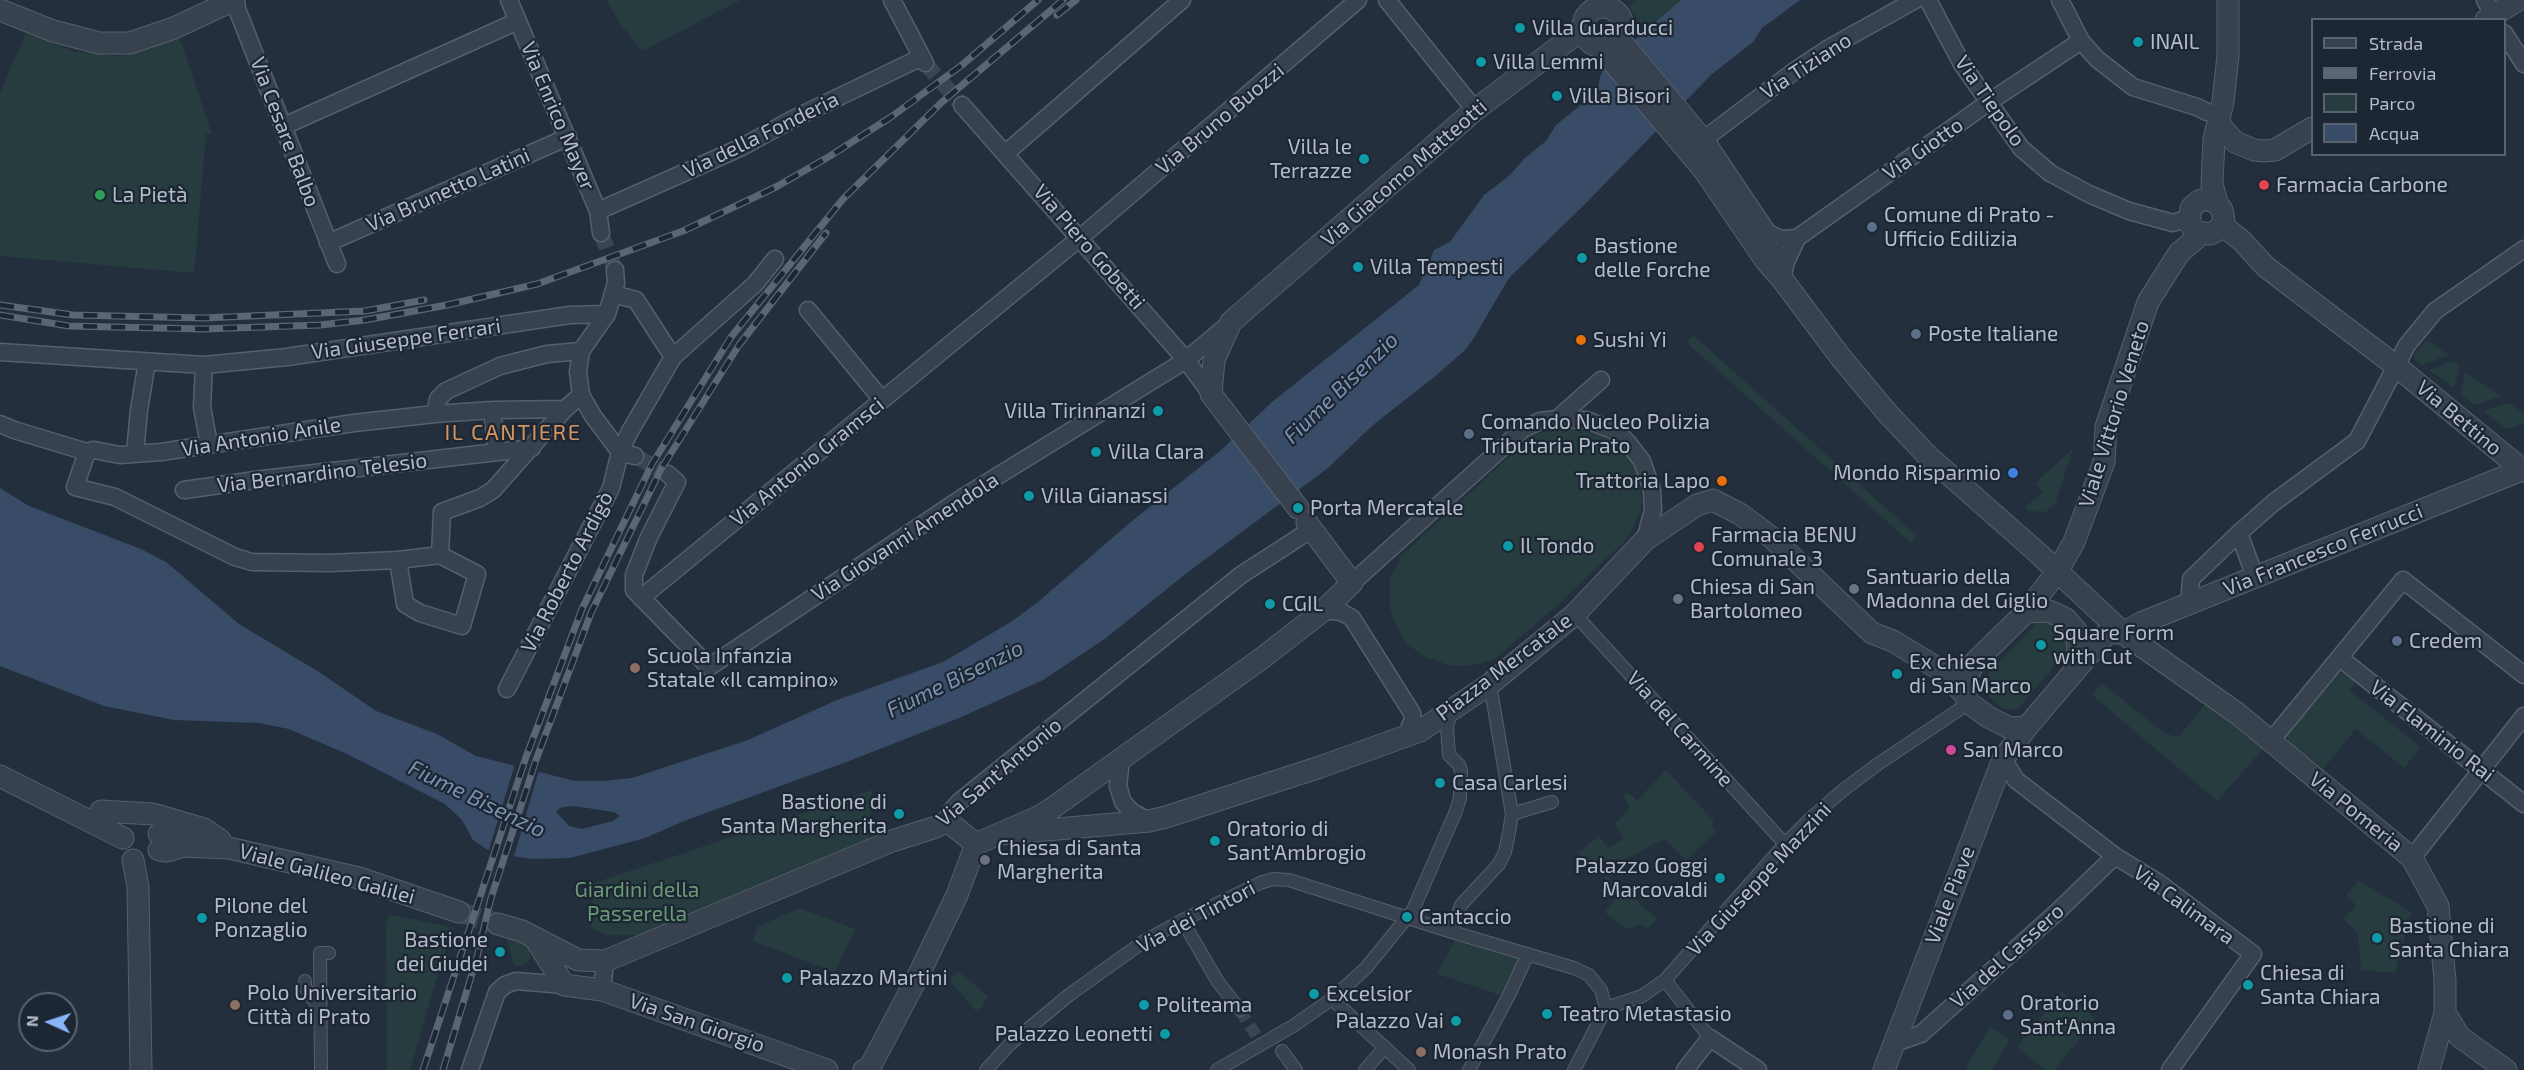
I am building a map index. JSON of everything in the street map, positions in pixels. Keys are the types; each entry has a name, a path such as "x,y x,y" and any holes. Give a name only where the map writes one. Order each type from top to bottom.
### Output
{"street":[{"path":"0,10 53,31 99,43 130,43 174,28 210,5 235,0"},
{"name":"Via Cesare Balbo","path":"235,0 337,264"},
{"name":"Via Enrico Mayer","path":"508,0 568,136 598,211 601,233"},
{"name":"Via della Fonderia","path":"598,211 742,147 791,120 923,60 892,0"},
{"path":"1006,153 1182,0"},
{"name":"Via Bruno Buozzi","path":"1081,237 1359,0"},
{"path":"1387,0 1475,110"},
{"name":"Via Tiziano","path":"1690,134 1829,48 1915,0"},
{"name":"Via Tiepolo","path":"1928,0 1962,64 2021,148 2050,173 2089,194 2129,211 2187,225"},
{"path":"2060,0 2081,41 2097,59 2133,87 2197,107 2213,116 2235,142 2254,150 2275,150 2311,129"},
{"path":"2222,225 2224,214 2217,203 2212,184 2213,116 2228,55 2228,0"},
{"path":"2493,17 2518,0"},
{"name":"Via Giacomo Matteotti","path":"1186,360 1475,110 1572,37 1581,16 1604,6 1621,6 1624,28 1615,49"},
{"path":"1581,16 1589,42 1615,49 1690,134 1764,231 1776,255 1782,279"},
{"path":"284,126 518,21"},
{"path":"2506,37 2524,64"},
{"name":"Via Giotto","path":"1797,238 1989,102 2081,41"},
{"name":"Via Piero Gobetti","path":"962,105 1081,237 1186,360 1211,394"},
{"name":"Via Pomeria","path":"1690,134 1704,170 1766,261 1889,415 1928,456 2123,633 2238,714 2412,858 2438,906 2445,980 2445,1013 2429,1070"},
{"name":"Via Brunetto Latini","path":"328,243 568,136"},
{"name":"Viale Vittorio Veneto","path":"2026,612 2057,572 2074,542 2104,462 2106,427 2148,302 2179,253 2191,208 2199,201 2211,200 2217,203"},
{"name":"Viale Vittorio Veneto","path":"2187,225 2216,232 2222,225"},
{"name":"Via Bettino","path":"2222,225 2266,267 2396,366 2524,470"},
{"path":"1764,231 1780,239 1797,238 1786,262 1782,279"},
{"name":"Via Antonio Gramsci","path":"641,598 1081,237"},
{"path":"2189,604 2192,579 2239,532 2273,502 2357,441 2407,345 2435,311 2524,249"},
{"name":"Via Roberto Ardigò","path":"507,689 628,454 629,433 673,357 755,284 775,259"},
{"path":"615,270 616,283 607,314 581,351 578,372 581,395 593,416 628,454"},
{"path":"613,294 636,300 673,357"},
{"path":"808,310 882,400"},
{"name":"Via Giuseppe Ferrari","path":"0,352 204,365 298,355 570,315 607,314"},
{"name":"Via Giacomo Matteotti","path":"1211,394 1214,360 1231,322"},
{"path":"435,414 438,399 446,391 500,366 548,354 581,351"},
{"name":"Via Giovanni Amendola","path":"641,598 709,667 965,496 1186,360"},
{"path":"135,453 147,362"},
{"path":"204,365 202,407 208,445"},
{"path":"1557,419 1601,380"},
{"path":"1211,394 1353,583"},
{"path":"440,555 442,512 480,498 493,490 565,409 581,395"},
{"name":"Via Antonio Anile","path":"0,424 87,452 94,450 120,455 161,452 354,423 435,414 492,410 565,409"},
{"path":"492,410 497,452"},
{"name":"Piazza Mercatale","path":"976,844 1051,809 1261,659 1324,610 1523,429 1540,421 1587,420 1617,432 1642,461 1652,490 1653,510 1645,540"},
{"name":"Via Bernardino Telesio","path":"184,490 532,448"},
{"path":"87,452 75,487 115,497 200,542 252,562 330,563 398,560 440,555 477,574 462,626 420,613 405,604 398,560"},
{"name":"Via Francesco Ferrucci","path":"2075,672 2107,633 2123,633 2141,623 2524,470"},
{"path":"641,598 634,590 634,575 677,482 668,474"},
{"name":"Piazza Mercatale","path":"1000,834 1149,821 1320,767 1420,731 1451,708 1490,684 1578,619 1645,540 1697,504 1713,500 1740,514 1771,537 1872,633 1893,641 1944,672 1966,698"},
{"name":"Via Sant'Antonio","path":"605,961 892,841 936,827 947,821 950,812 959,802 1242,575 1306,520"},
{"path":"2239,532 2255,577"},
{"path":"2057,572 2066,619"},
{"path":"2270,741 2403,580 2524,675"},
{"name":"Piazza Mercatale","path":"1324,610 1341,612 1352,618 1412,713 1413,721 1409,735"},
{"path":"2049,610 2066,619 2077,632 2078,656 2075,672 2027,727 2010,728 1988,717 1966,698 1966,679 1974,663 2026,612 2049,610"},
{"name":"Via del Carmine","path":"1578,619 1785,844"},
{"name":"Via Flaminio Rai","path":"2340,658 2524,804"},
{"path":"1452,932 1461,905 1498,864 1505,852 1512,814 1490,684"},
{"name":"Via Giuseppe Mazzini","path":"1606,1008 1642,996 1665,980 1785,844 1842,790 1966,698"},
{"path":"1217,1070 1270,1043 1332,999 1366,968 1413,910 1460,798 1461,771 1459,765 1449,755 1447,727 1451,708"},
{"path":"2412,858 2524,716"},
{"name":"Viale Piave","path":"1884,1070 1892,1044 2004,759 2027,727"},
{"path":"1121,759 1118,786 1123,802 1132,812 1149,821"},
{"name":"Via Calimara","path":"2004,759 2016,780 2115,856 2159,883 2253,954 2170,1070"},
{"path":"0,776 59,804 128,832 149,825 150,851 138,887 141,1070"},
{"path":"1512,814 1552,802"},
{"path":"59,804 101,811 153,814 204,829 225,844"},
{"path":"101,811 128,832"},
{"path":"868,1069 948,915 976,844 947,821"},
{"path":"128,832 123,846 127,854 167,851 184,846 225,844"},
{"name":"Viale Galileo Galilei","path":"225,844 359,878 459,912"},
{"name":"Via del Cassero","path":"1892,1044 1921,1034 2057,912 2115,856"},
{"name":"Via dei Tintori","path":"986,1070 1010,1044 1069,995 1143,942 1182,920 1273,879 1289,880 1574,968 1588,975 1601,990 1606,1008"},
{"path":"1182,920 1218,982 1240,1010"},
{"path":"498,924 522,932 578,960 605,961 602,990"},
{"path":"536,939 570,985"},
{"path":"321,1070 321,953 328,953"},
{"path":"1469,1070 1528,954"},
{"path":"570,985 578,960"},
{"path":"1665,980 1710,1038 1758,1070"},
{"path":"305,981 305,987 321,1011"},
{"path":"470,1070 497,992 505,985 516,981 570,985"},
{"name":"Via San Giorgio","path":"570,985 602,990 827,1070"},
{"path":"1332,999 1409,1070"},
{"path":"1574,1070 1606,1008"},
{"path":"2445,1013 2460,1037 2506,1070"},
{"path":"1685,1070 1710,1038"},
{"path":"1270,1043 1296,1070"},
{"path":"1365,1070 1385,1047"}],"green space":[{"path":"606,0 739,1 642,51 620,24"},
{"path":"1635,0 1681,0 1645,32 1629,6"},
{"name":"La Pietà","path":"26,33 73,51 120,56 148,49 177,37 183,47 212,134 206,134 194,273 0,256 0,93"},
{"path":"1693,335 1917,536 1911,543 1686,342"},
{"path":"2427,340 2449,355 2421,365 2415,360 2415,354"},
{"path":"2454,361 2459,365 2454,388 2429,370"},
{"path":"2465,372 2501,396 2474,405 2461,394"},
{"path":"2509,403 2524,413 2524,423 2506,429 2483,411"},
{"path":"1568,427 1601,434 1615,443 1633,464 1642,497 1641,511 1628,538 1561,602 1496,658 1479,664 1463,666 1448,665 1425,657 1406,643 1395,624 1390,608 1390,579 1401,556 1534,434"},
{"path":"2073,449 2055,504 2045,512 2029,511 2025,507 2043,493 2035,483"},
{"path":"2042,621 2053,625 2068,639 2069,648 2018,709 2004,709 1982,691 1982,680 2037,623"},
{"path":"2346,672 2357,680 2349,690 2421,747 2404,768 2356,729 2324,768 2288,742 2288,734 2338,674"},
{"path":"2102,683 2164,733 2180,735 2206,703 2263,749 2217,801 2092,695"},
{"path":"1666,770 1714,821 1711,826 1716,832 1686,860 1664,839 1598,873 1578,853 1599,836 1608,848 1623,839 1615,824 1630,808 1623,795 1629,793 1637,801"},
{"name":"Giardini della Passerella","path":"872,790 868,839 642,935 607,935 591,928 594,883"},
{"path":"1606,875 1620,891 1623,888 1657,919 1648,929 1640,924 1631,929 1621,926 1605,912 1618,895 1604,877"},
{"path":"2358,880 2411,912 2395,973 2361,970 2358,934 2344,919 2356,905 2346,896"},
{"path":"800,908 855,929 835,972 753,941 757,927"},
{"path":"389,914 454,928 440,966 410,1070 387,1070 386,926"},
{"path":"505,934 527,943 531,957 525,964 515,967"},
{"path":"1457,937 1526,959 1506,997 1437,974"},
{"path":"958,971 989,997 983,1002 985,1005 976,1011 950,981"},
{"path":"2062,991 2096,1019 2054,1070 2045,1070 2017,1047"},
{"path":"1990,1027 2010,1039 1992,1070 1969,1070 1966,1068"}],"water":[{"name":"Fiume Bisenzio","path":"1681,0 1800,0 1762,28 1753,42 1711,75 1509,278 1464,351 1373,425 1328,468 1188,572 1106,638 1043,680 959,718 684,821 645,838 570,858 532,859 488,850 473,840 462,820 445,804 347,754 289,729 259,723 174,720 104,706 0,666 0,488 29,506 141,549 166,562 239,624 319,672 376,711 437,734 476,756 575,781 604,781 632,778 748,740 837,700 943,662 1011,622 1038,602 1132,521 1219,452 1272,402 1419,285 1434,250 1450,242 1484,195 1510,175 1525,158 1546,141 1556,125 1596,93 1603,68","holes":["574,806 614,812 620,816 613,821 582,829 569,826 556,811 563,807"]}],"pier":[{"path":"515,764 539,770 513,860 488,853"}],"tunnel":[{"path":"925,63 962,105"},
{"path":"601,233 615,270"},
{"path":"635,456 668,474"},
{"path":"459,912 498,924"},
{"path":"1240,1010 1259,1040"}],"railway":[{"path":"0,315 69,326 204,329 320,325 365,320 447,305 537,284 683,231 776,187 891,117 962,65 1038,0"},
{"path":"423,1070 526,757 582,609 652,464 731,337 843,199 942,102 1063,0"},
{"path":"1057,15 1076,0"},
{"path":"443,1070 477,957 491,898 536,760 591,613 661,469 739,345 826,233"},
{"path":"0,305 73,315 203,318 365,311 424,300"}],"place":[{"name":"Villa Guarducci","path":"1520,28"},
{"name":"INAIL","path":"2138,42"},
{"name":"Villa Lemmi","path":"1481,62"},
{"name":"Villa Bisori","path":"1557,96"},
{"name":"Villa le Terrazze","path":"1364,159"},
{"name":"Farmacia Carbone","path":"2264,185"},
{"name":"La Pietà","path":"100,195"},
{"name":"Comune di Prato - Ufficio Edilizia","path":"1872,227"},
{"name":"Bastione delle Forche","path":"1582,258"},
{"name":"Villa Tempesti","path":"1358,267"},
{"name":"Poste Italiane","path":"1916,334"},
{"name":"Sushi Yi","path":"1581,340"},
{"name":"Villa Tirinnanzi","path":"1158,411"},
{"name":"Comando Nucleo Polizia Tributaria Prato","path":"1469,434"},
{"name":"Villa Clara","path":"1096,452"},
{"name":"Mondo Risparmio","path":"2013,473"},
{"name":"Trattoria Lapo","path":"1722,481"},
{"name":"Villa Gianassi","path":"1029,496"},
{"name":"Porta Mercatale","path":"1298,508"},
{"name":"Il Tondo","path":"1508,546"},
{"name":"Farmacia BENU Comunale 3","path":"1699,547"},
{"name":"Santuario della Madonna del Giglio","path":"1854,589"},
{"name":"Chiesa di San Bartolomeo","path":"1678,599"},
{"name":"CGIL","path":"1270,604"},
{"name":"Credem","path":"2397,641"},
{"name":"Square Form with Cut","path":"2041,645"},
{"name":"Scuola Infanzia Statale «Il campino»","path":"635,668"},
{"name":"Ex chiesa di San Marco","path":"1897,674"},
{"name":"San Marco","path":"1951,750"},
{"name":"Casa Carlesi","path":"1440,783"},
{"name":"Bastione di Santa Margherita","path":"899,814"},
{"name":"Oratorio di Sant'Ambrogio","path":"1215,841"},
{"name":"Chiesa di Santa Margherita","path":"985,860"},
{"name":"Palazzo Goggi Marcovaldi","path":"1720,878"},
{"name":"Cantaccio","path":"1407,917"},
{"name":"Pilone del Ponzaglio","path":"202,918"},
{"name":"Bastione di Santa Chiara","path":"2377,938"},
{"name":"Bastione dei Giudei","path":"500,952"},
{"name":"Palazzo Martini","path":"787,978"},
{"name":"Chiesa di Santa Chiara","path":"2248,985"},
{"name":"Excelsior","path":"1314,994"},
{"name":"Polo Universitario Città di Prato","path":"235,1005"},
{"name":"Politeama","path":"1144,1005"},
{"name":"Teatro Metastasio","path":"1547,1014"},
{"name":"Oratorio Sant'Anna","path":"2008,1015"},
{"name":"Palazzo Vai","path":"1456,1021"},
{"name":"Palazzo Leonetti","path":"1165,1034"},
{"name":"Monash Prato","path":"1421,1052"}],"district":[{"name":"IL CANTIERE","path":"513,433"}]}
